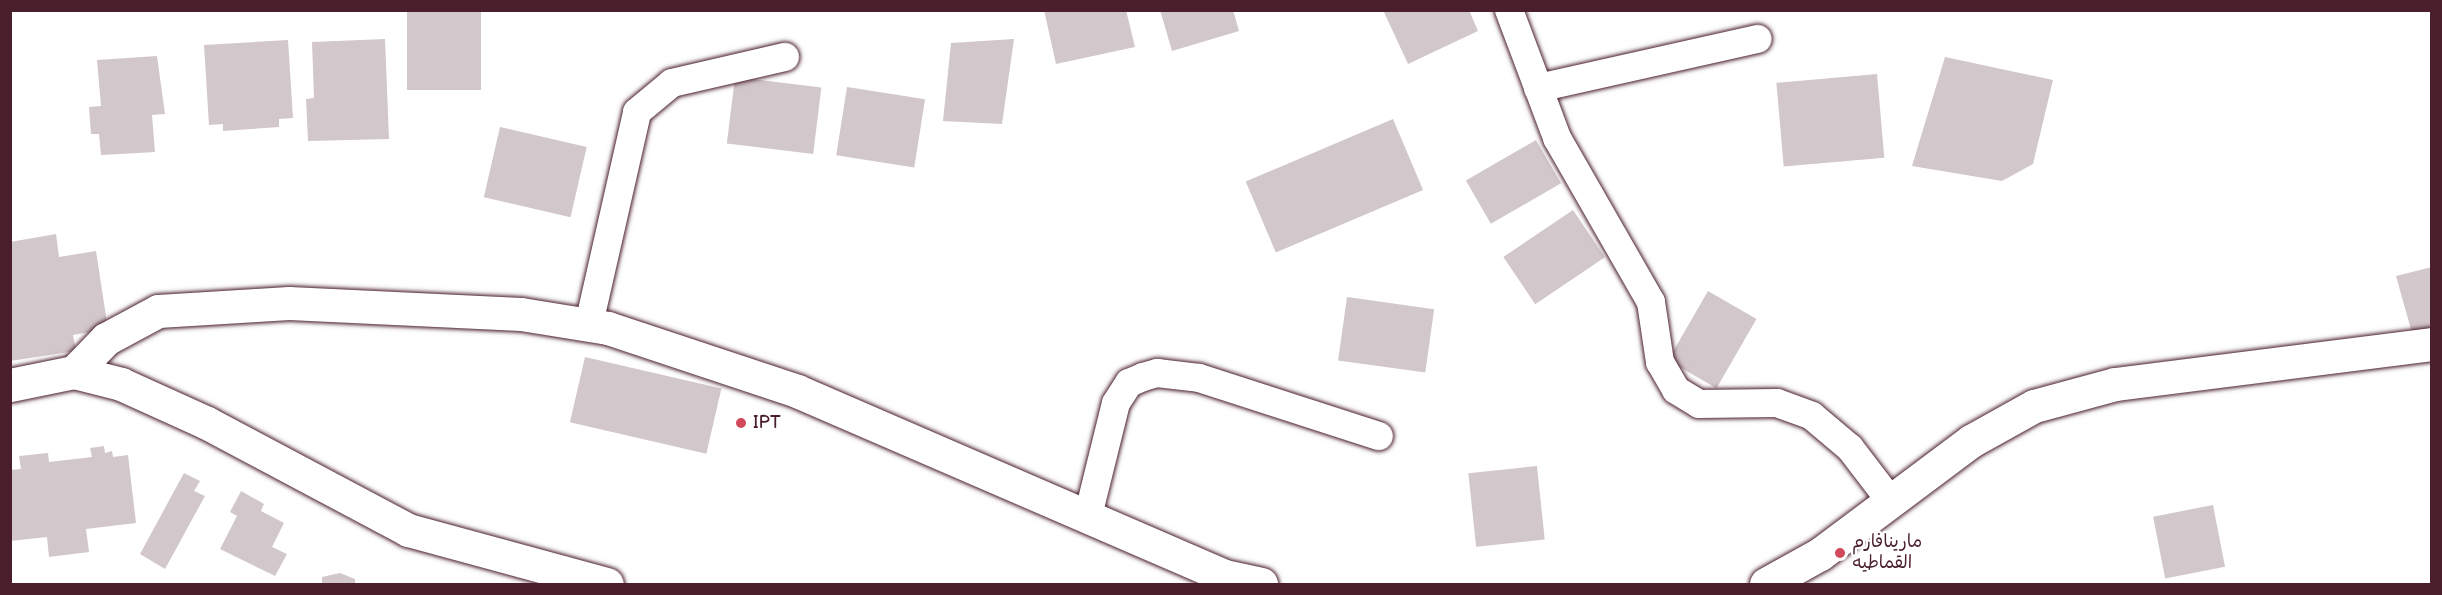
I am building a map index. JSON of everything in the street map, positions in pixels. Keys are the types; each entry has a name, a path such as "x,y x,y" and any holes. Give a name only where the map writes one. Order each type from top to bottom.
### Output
{"main road":[{"path":"74,372 106,339 158,311 289,303 520,314 589,324 797,391 1224,576 1262,585"},
{"path":"1766,585 1820,554 1889,499 1971,441 2034,406 2115,384 2432,344"},
{"path":"10,385 74,372 122,384 171,405 408,530 606,585"}],"street":[{"path":"1509,10 1557,138 1651,303 1660,362 1676,390 1699,404 1777,403 1812,416 1850,448 1889,499"},
{"path":"1538,88 1758,39"},
{"path":"589,324 637,112 672,83 785,57"},
{"path":"1088,516 1116,403 1129,383 1157,373 1199,378 1379,436"}],"building":[{"path":"407,10 481,10 481,90 407,90"},
{"path":"1044,10 1126,10 1135,47 1056,64"},
{"path":"1160,10 1233,10 1239,31 1172,51"},
{"path":"1383,10 1469,10 1478,31 1408,64"},
{"path":"385,39 389,139 308,141 306,99 314,98 312,42"},
{"path":"1014,39 1002,124 943,121 951,43"},
{"path":"288,40 293,118 279,119 279,127 223,131 223,124 209,125 204,45"},
{"path":"157,56 165,114 152,115 155,152 101,155 99,134 91,134 89,107 101,106 97,60"},
{"path":"1945,57 2053,80 2033,164 2002,181 1912,166"},
{"path":"1877,74 1884,158 1784,166 1776,83"},
{"path":"735,77 821,88 813,154 727,144"},
{"path":"847,87 925,99 914,168 836,155"},
{"path":"1393,119 1423,190 1276,252 1246,182"},
{"path":"500,127 587,147 571,217 484,197"},
{"path":"1536,140 1561,183 1491,224 1466,180"},
{"path":"1573,210 1605,257 1535,304 1503,257"},
{"path":"56,234 59,257 96,251 108,329 73,335 76,351 10,361 10,242"},
{"path":"2432,267 2432,328 2412,333 2396,276"},
{"path":"1708,291 1756,319 1716,388 1668,360"},
{"path":"1347,297 1434,309 1425,373 1338,360"},
{"path":"585,357 721,388 706,454 570,422"},
{"path":"104,446 105,453 112,451 113,457 128,455 136,523 86,529 89,552 49,557 47,537 10,541 10,470 21,469 19,456 48,453 49,462 92,457 90,448"},
{"path":"1537,466 1545,540 1476,547 1468,473"},
{"path":"184,473 200,481 194,491 205,496 165,569 140,554"},
{"path":"241,491 264,504 261,511 284,523 272,547 287,554 275,576 220,549 237,516 230,512"},
{"path":"2213,505 2225,567 2165,578 2153,517"},
{"path":"340,573 355,579 355,584 322,584 322,577"}],"place":[{"name":"IPT","path":"741,423"},
{"name":"مارينافارم القماطيه","path":"1840,553"}]}
